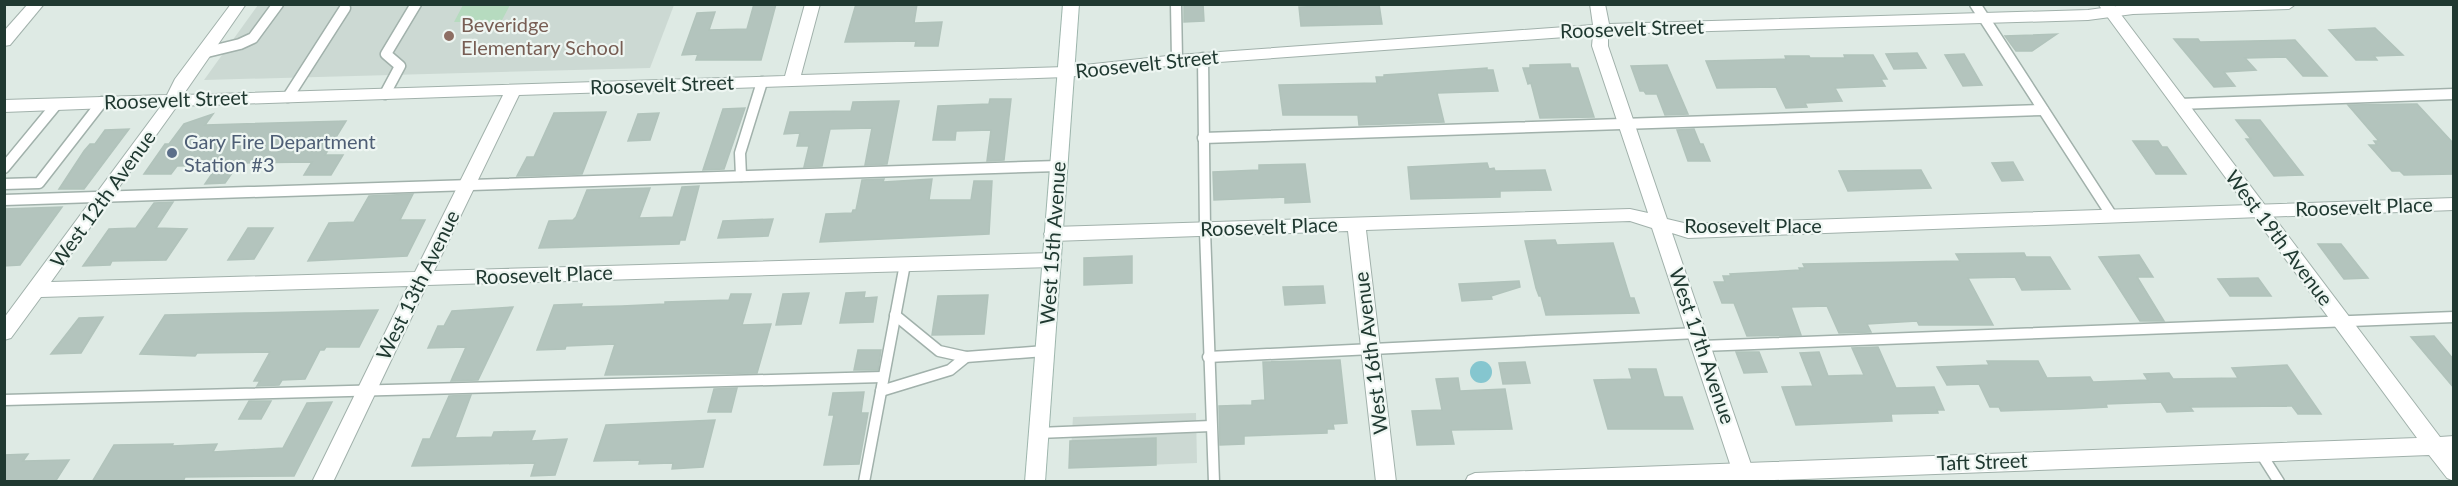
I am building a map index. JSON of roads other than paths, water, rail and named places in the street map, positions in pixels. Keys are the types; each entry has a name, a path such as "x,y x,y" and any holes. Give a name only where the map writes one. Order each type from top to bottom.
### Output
{"street":[{"path":"4,41 37,4"},
{"name":"West 12th Avenue","path":"4,333 165,114 181,83 239,4"},
{"path":"791,81 813,4"},
{"name":"West 15th Avenue","path":"1035,482 1071,4"},
{"name":"West 17th Avenue","path":"1597,4 1601,29 1600,46 1745,476"},
{"name":"Roosevelt Street","path":"4,106 1066,72 1177,60 1601,29 2094,15 2108,8 2289,4"},
{"name":"West 19th Avenue","path":"2108,8 2341,321 2444,445 2454,472"},
{"name":"West 13th Avenue","path":"322,482 514,90"},
{"name":"Roosevelt Place","path":"1053,234 1630,215 1688,231 2454,204"},
{"name":"West 16th Avenue","path":"1356,224 1386,482"},
{"name":"Roosevelt Place","path":"36,290 1052,260"},
{"name":"Taft Street","path":"1475,482 1745,476 2444,445"}],"lane":[{"path":"203,53 240,44 253,38 278,4"},
{"path":"385,93 400,66 386,54 416,4"},
{"path":"1176,4 1177,60"},
{"path":"1975,4 2112,216"},
{"path":"288,96 345,8"},
{"path":"1203,58 1208,357 1214,482"},
{"path":"741,176 740,153 762,82"},
{"path":"2179,104 2454,94"},
{"path":"4,184 39,183 102,102"},
{"path":"4,168 56,105"},
{"path":"1203,138 2043,110"},
{"path":"4,200 1059,166"},
{"path":"864,482 904,264"},
{"path":"895,315 939,351 966,357 1045,351"},
{"path":"1208,357 1371,349 2454,317"},
{"path":"880,391 950,370 966,357"},
{"path":"4,400 883,377"},
{"path":"1038,434 1211,426"},
{"path":"2260,452 2279,482"}],"water":[{"path":"1481,361 1489,364 1492,372 1489,380 1481,383 1473,380 1470,372 1473,364"}],"place":[{"name":"Beveridge Elementary School","path":"449,36"},
{"name":"Gary Fire Department Station #3","path":"172,153"}]}
